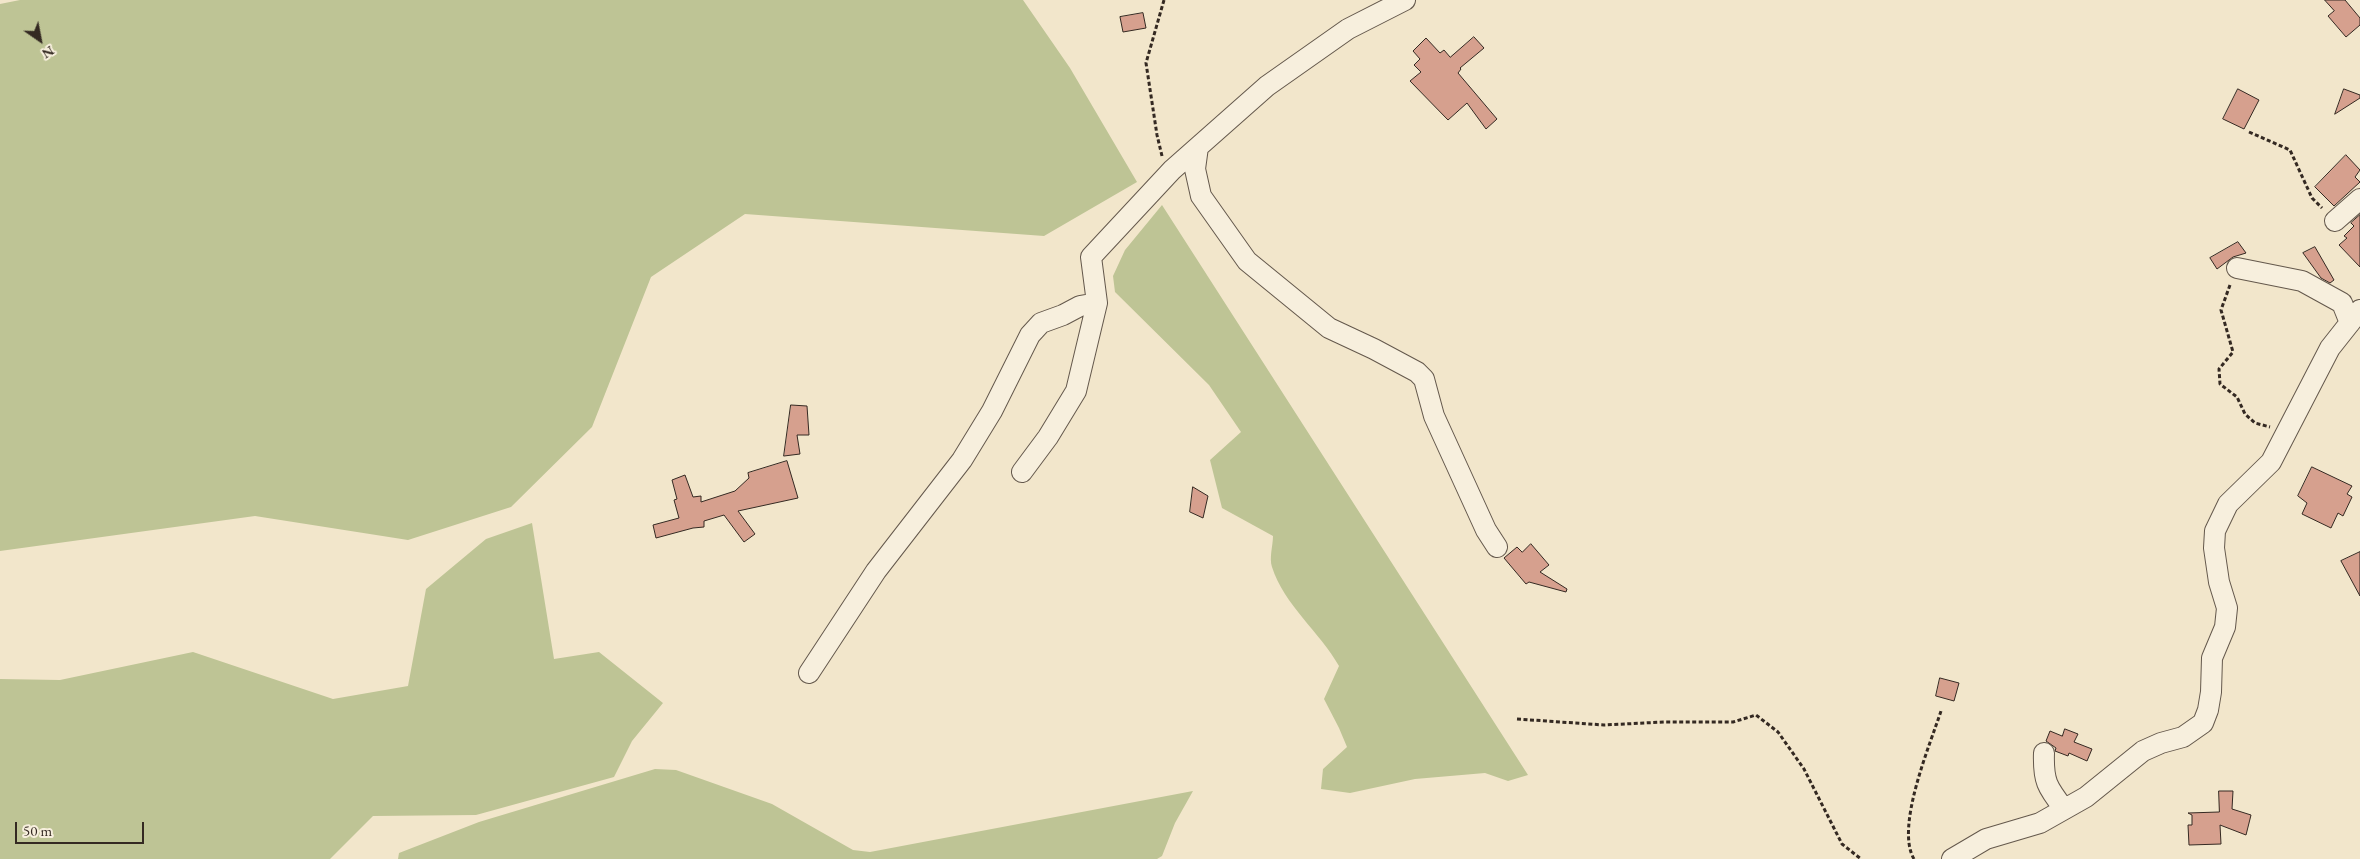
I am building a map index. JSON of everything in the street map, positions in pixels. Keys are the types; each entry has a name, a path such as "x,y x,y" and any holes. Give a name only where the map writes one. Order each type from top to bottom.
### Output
{"street":[{"path":"1022,472 1048,437 1076,390 1096,302 1091,258 1192,152 1267,86 1348,29 1405,0"},
{"path":"1192,152 1201,196 1247,261 1329,328 1418,372 1424,379 1434,416 1486,530 1496,547"},
{"path":"2335,221 2360,199"},
{"path":"1952,859 1986,839 2040,822 2064,809 2086,797 2143,751 2161,743 2183,737 2203,723 2210,701 2212,658 2225,627 2226,618 2226,608 2219,582 2214,548 2215,531 2228,504 2271,462 2330,348 2355,316 2342,303 2302,281 2237,268"},
{"path":"809,673 876,571 962,460 992,411 1030,335 1041,323 1080,306 1096,302"},
{"path":"2044,753 2043,774 2049,789 2064,809"}],"path":[{"path":"1164,0 1146,63 1157,135 1163,161 1192,152"},
{"path":"2249,132 2290,150 2312,198 2335,221"},
{"path":"2237,268 2221,310 2232,352 2219,369 2220,384 2237,397 2245,414 2255,424 2288,430"},
{"path":"1914,859 1911,853 1908,831 1912,800 1942,711"},
{"path":"1517,719 1604,725 1664,722 1733,722 1756,715 1778,732 1804,769 1842,844 1861,859"}],"green space":[{"path":"20,0 1023,0 1070,68 1137,182 1044,236 745,214 651,277 592,427 511,507 408,540 255,516 0,551 0,4"},
{"path":"1162,205 1528,775 1508,781 1485,773 1415,779 1350,793 1321,789 1323,769 1347,747 1324,699 1339,666 1293,606 1278,581 1271,563 1273,536 1222,508 1210,460 1241,432 1209,385 1115,292 1113,276 1125,250"},
{"path":"532,523 554,659 599,652 663,703 632,741 614,777 476,815 373,816 330,859 0,859 0,679 60,680 193,652 333,699 408,686 426,589 486,539"},
{"path":"655,769 676,770 772,804 853,850 870,852 1193,791 1175,823 1162,856 1157,859 398,859 399,853 479,822"}],"building":[{"path":"2325,0 2345,0 2360,18 2360,25 2346,37 2328,16 2334,11"},
{"path":"1143,13 1146,28 1123,32 1120,17"},
{"path":"1474,37 1484,48 1460,68 1458,73 1497,119 1486,129 1467,103 1448,120 1410,81 1421,72 1414,65 1420,59 1413,51 1426,38 1440,53 1444,50 1450,57"},
{"path":"2238,89 2259,100 2244,129 2223,119"},
{"path":"2344,89 2360,95 2360,98 2335,114"},
{"path":"2346,155 2360,170 2355,177 2360,182 2334,206 2315,187"},
{"path":"2360,215 2360,267 2339,245 2347,238 2344,236 2354,226 2351,223"},
{"path":"2238,242 2246,253 2233,257 2217,269 2210,258"},
{"path":"2315,247 2334,280 2330,283 2321,278 2303,253"},
{"path":"791,405 807,406 809,435 797,435 800,454 784,456"},
{"path":"787,461 798,498 738,511 755,534 744,542 724,515 704,521 704,527 656,538 653,525 679,518 674,500 677,499 672,480 685,475 693,497 701,496 701,502 735,491 749,478 748,473"},
{"path":"2312,467 2352,486 2347,494 2352,497 2343,516 2338,513 2331,528 2302,514 2307,503 2298,496"},
{"path":"1193,487 1208,496 1203,518 1190,512"},
{"path":"1531,544 1549,565 1540,572 1567,589 1566,592 1529,582 1526,584 1504,558 1517,547 1522,552"},
{"path":"2360,552 2360,596 2341,561"},
{"path":"1940,678 1959,683 1954,701 1936,696"},
{"path":"2065,729 2078,734 2074,742 2092,749 2087,761 2069,753 2068,756 2055,751 2056,748 2046,741 2050,731 2062,736"},
{"path":"2219,791 2233,791 2232,809 2251,815 2246,835 2220,825 2221,844 2189,845 2188,825 2192,825 2192,815 2188,813 2219,812"}]}
